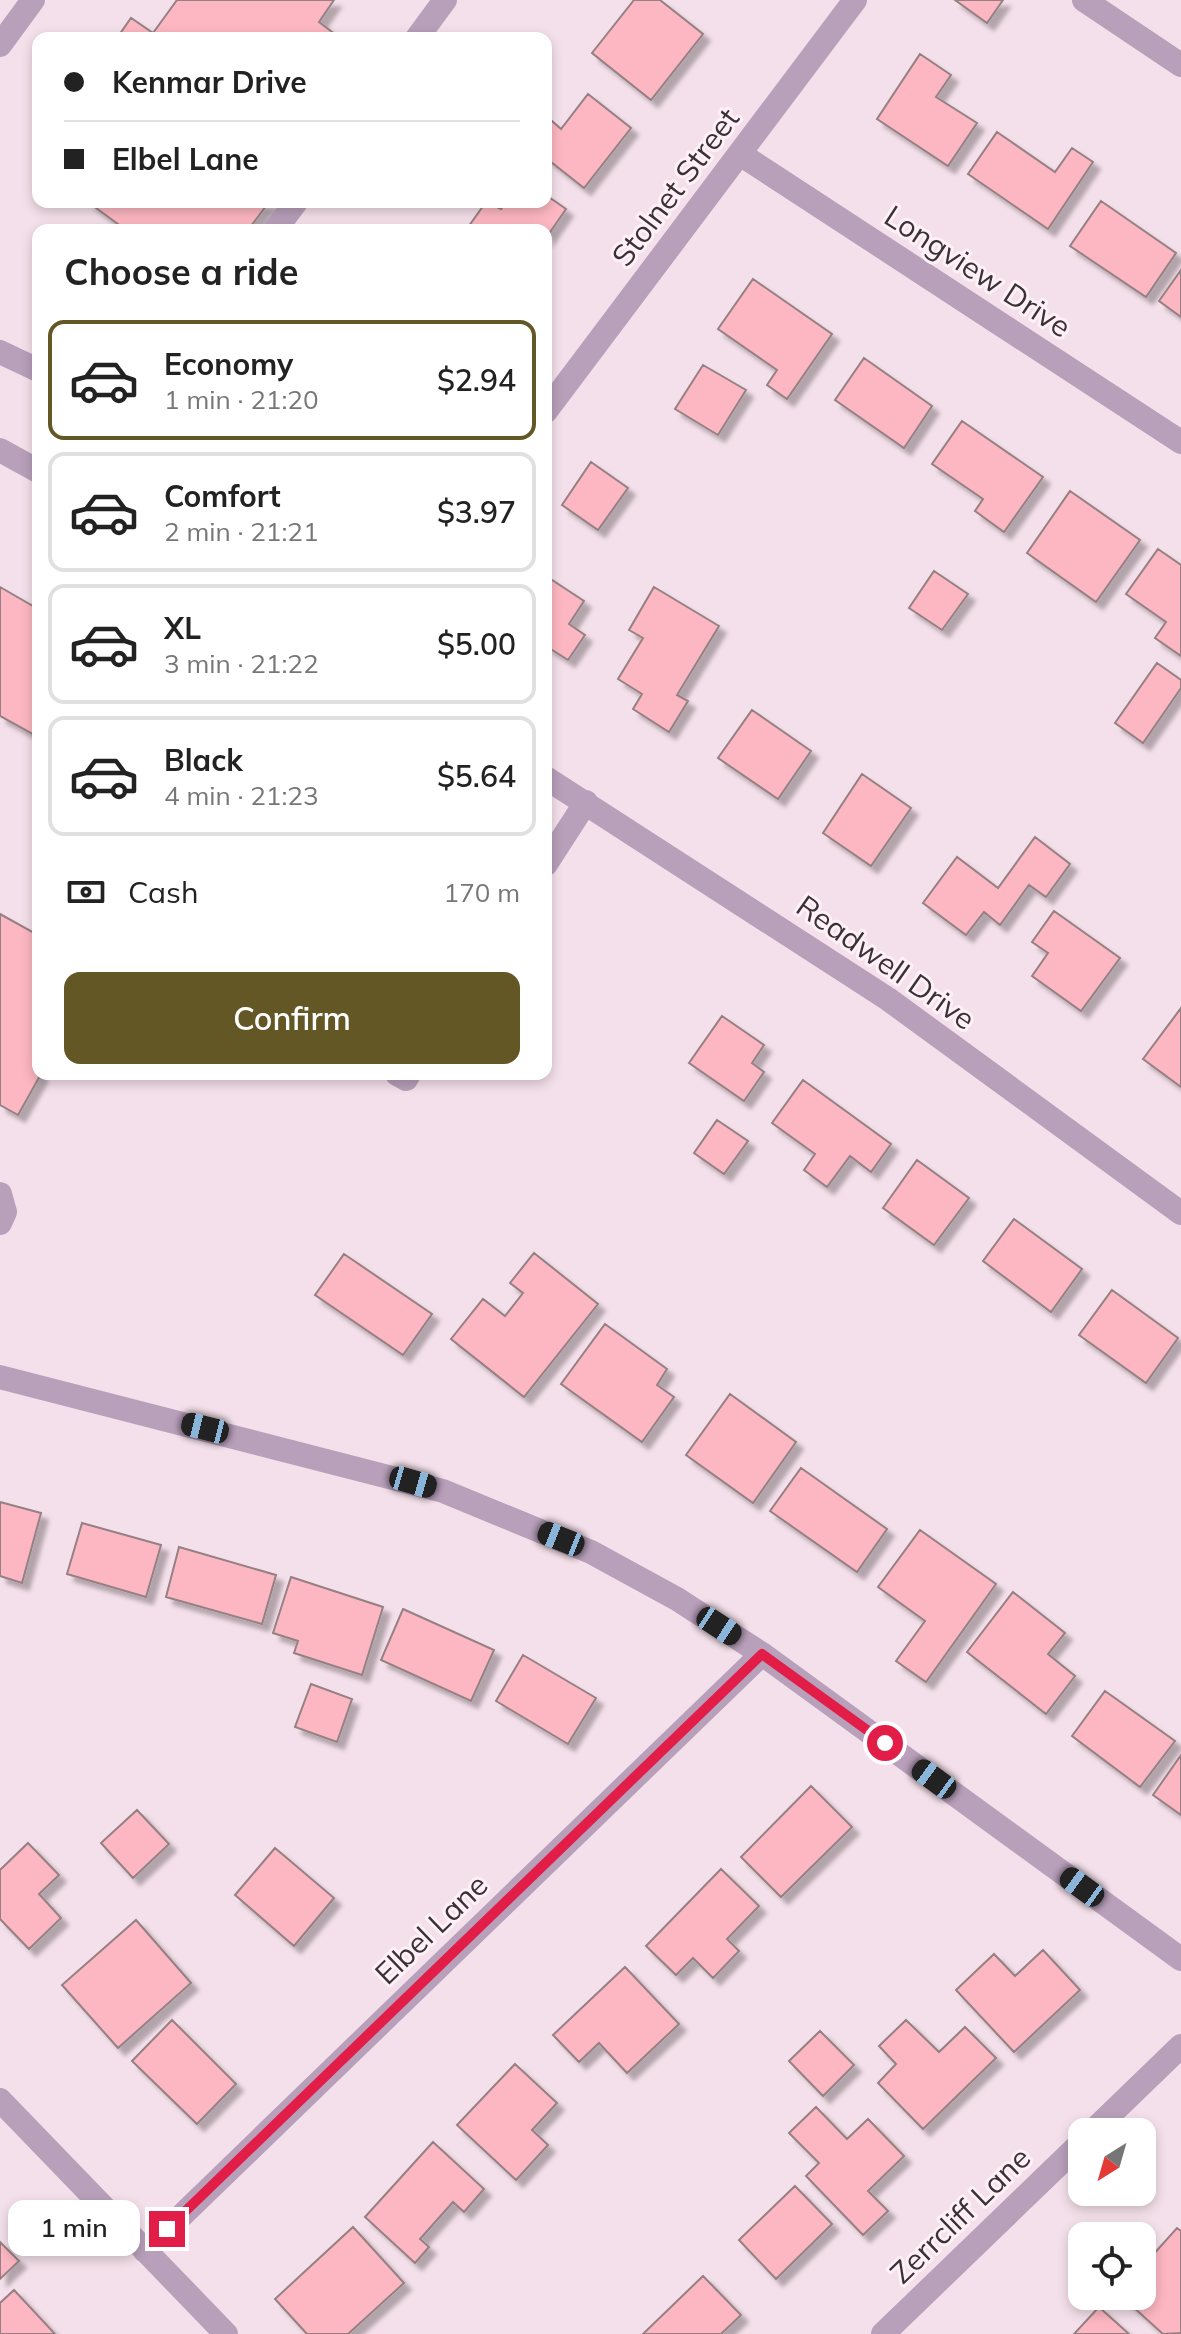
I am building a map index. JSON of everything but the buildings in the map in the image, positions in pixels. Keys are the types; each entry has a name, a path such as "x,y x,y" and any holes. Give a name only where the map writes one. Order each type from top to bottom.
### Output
{"street":[{"path":"0,45 33,0"},
{"path":"421,32 445,0"},
{"name":"Stolnet Street","path":"552,403 855,0"},
{"path":"1084,0 1181,65"},
{"name":"Longview Drive","path":"740,154 1181,442"},
{"path":"0,352 32,367"},
{"path":"0,450 32,468"},
{"name":"Readwell Drive","path":"552,782 888,999 1181,1213"},
{"path":"552,855 586,802"},
{"path":"0,1194 5,1212 0,1223"},
{"path":"0,1377 443,1491 591,1552 677,1599 762,1654 1181,1959"},
{"name":"Elbel Lane","path":"145,2251 762,1654"},
{"path":"1106,2118 1181,2046"},
{"path":"0,2100 226,2334"},
{"name":"Zerrcliff Lane","path":"883,2334 1068,2156"}],"route":[{"path":"167,2229 762,1654 885,1743"}]}
